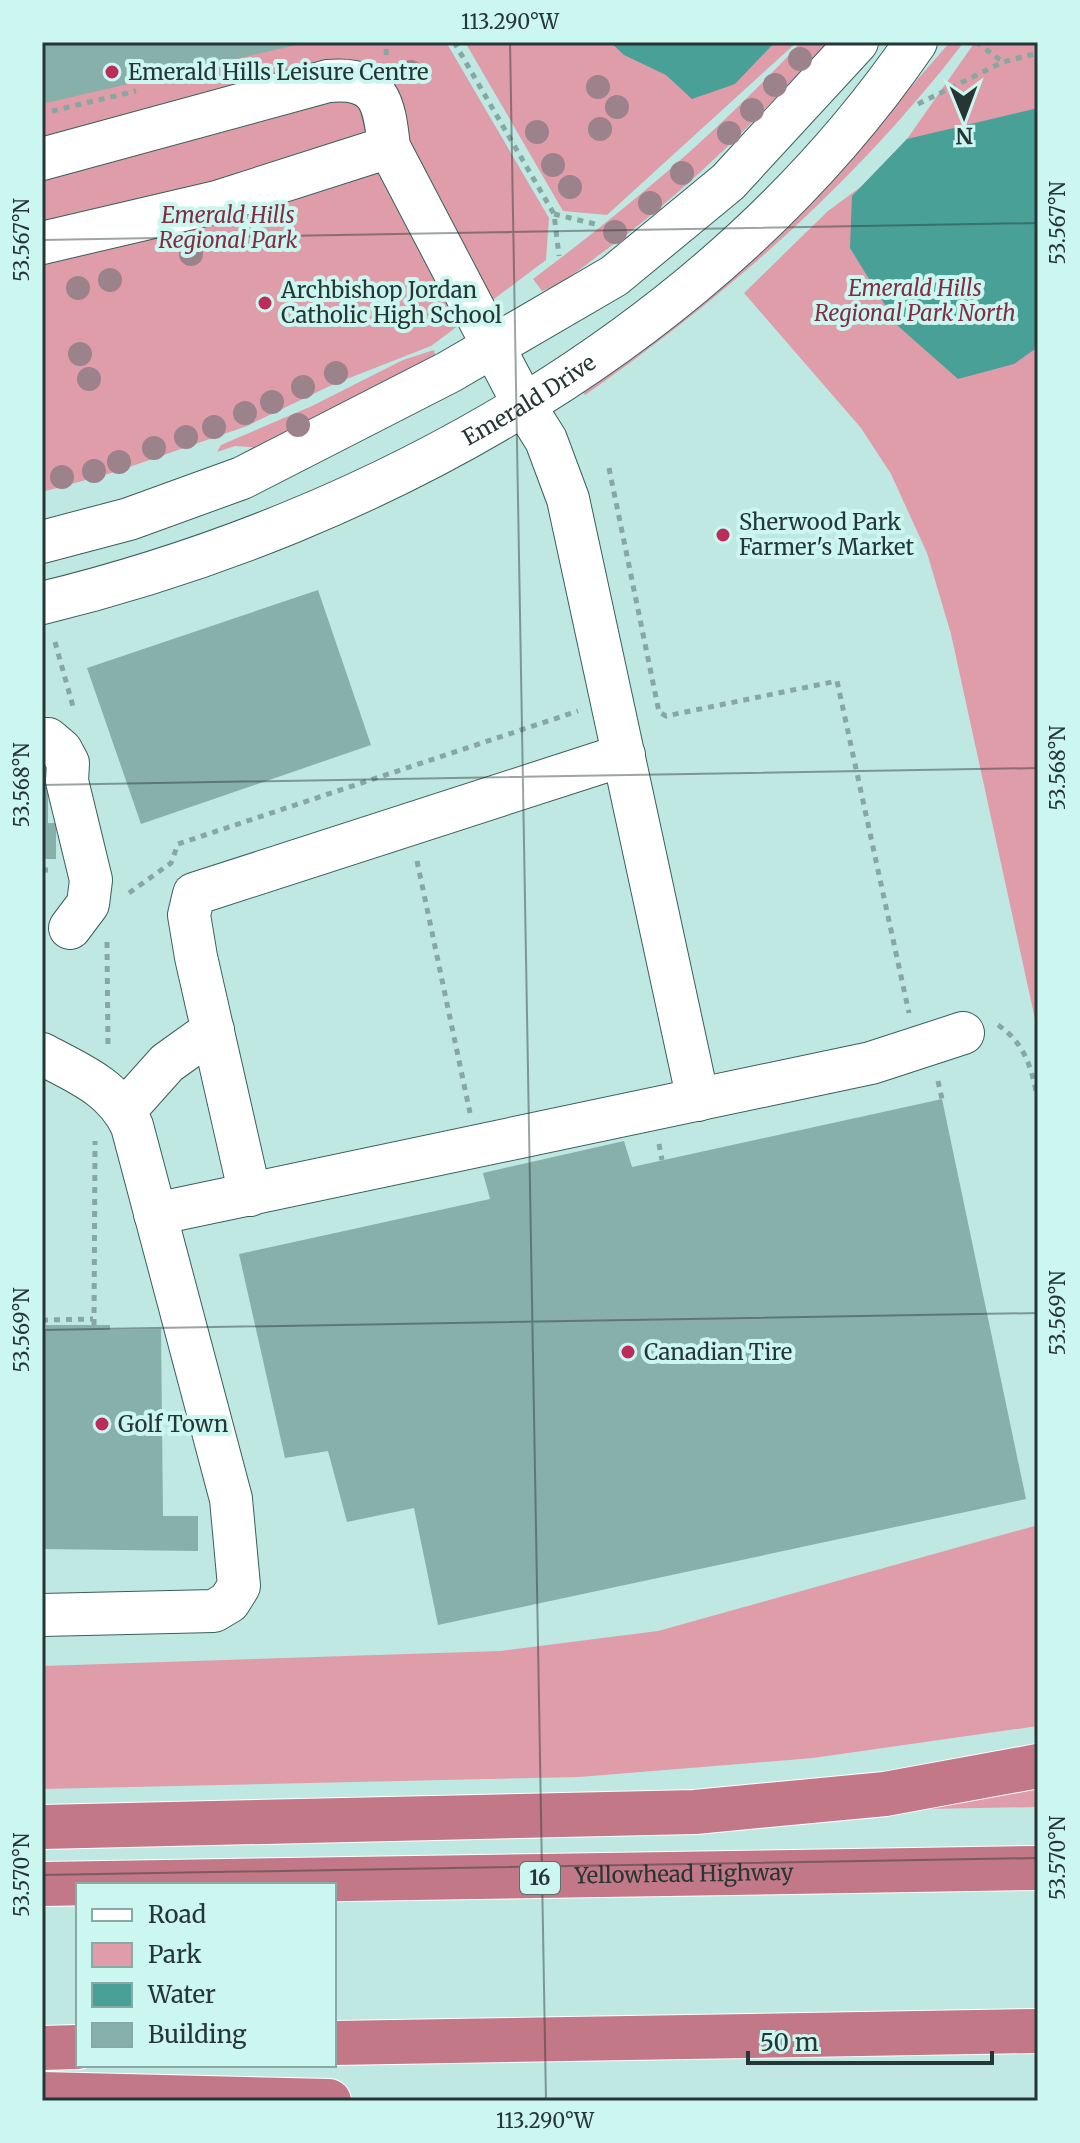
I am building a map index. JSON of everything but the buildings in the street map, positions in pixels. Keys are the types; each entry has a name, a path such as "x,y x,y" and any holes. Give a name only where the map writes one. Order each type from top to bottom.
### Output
{"highway":[{"path":"42,1827 695,1812 885,1794 1038,1766"},
{"name":"Yellowhead Highway","path":"104,1883 1038,1868"},
{"name":"Yellowhead Highway","path":"42,1884 76,1883"},
{"path":"336,2043 1038,2031"},
{"path":"42,2048 76,2047"},
{"path":"42,2094 329,2101"}],"street":[{"path":"42,542 129,519 242,478 494,347 614,276 728,182 857,42"},
{"name":"Emerald Drive","path":"42,603 252,539 391,477 524,405 653,316 754,230 868,110 916,42"},
{"path":"46,142 328,81 351,79 372,89 385,106 389,147 416,204 546,440 568,499 698,1100"},
{"path":"42,243 217,202 389,147"},
{"path":"58,728 48,739 61,750 68,763 67,781 91,880 88,931"},
{"path":"250,1195 189,915 194,894 624,755"},
{"path":"113,1099 213,1030"},
{"path":"155,1214 871,1063 963,1033"},
{"path":"42,1054 113,1099 155,1214 231,1499 239,1586 229,1602 214,1611 42,1615"}],"path":[{"path":"386,60 387,42"},
{"path":"454,42 554,214 559,256"},
{"path":"976,42 1003,62"},
{"path":"918,104 1003,62 1038,53"},
{"path":"46,142 53,102"},
{"path":"554,214 599,225"},
{"path":"609,468 659,712 666,716 837,681 911,1020 934,1067 942,1099"},
{"path":"55,642 58,728"},
{"path":"122,902 129,893 171,863 178,844 579,710"},
{"path":"393,773 409,825 477,1146"},
{"path":"124,885 129,893"},
{"path":"42,1320 94,1322 95,1115 113,1099 88,931"},
{"path":"963,1033 995,1023 1015,1036 1024,1050 1038,1101"}],"green space":[{"name":"Emerald Hills Regional Park","path":"42,42 446,42 549,218 546,260 431,346 334,384 247,426 115,472 42,492"},
{"path":"465,42 797,42 607,215 563,211"},
{"path":"801,42 828,42 747,127 661,207 579,270 542,291 533,279 673,167"},
{"path":"950,42 964,42 880,142 835,188 740,276 585,395 582,391 837,172"},
{"name":"Emerald Hills Regional Park North","path":"975,42 1038,42 1038,1033 951,634 927,553 891,474 861,428 744,293 828,211 862,186 907,139"},
{"path":"434,350 436,359 263,448 235,446 217,452 221,445 312,406 403,360"},
{"path":"1038,1525 1038,1726 813,1758 579,1777 42,1789 42,1666 500,1651 658,1631"},
{"path":"1038,1777 1038,1807 815,1811"}],"water":[{"path":"610,42 775,42 735,84 692,99 666,75 624,55"},
{"path":"1038,108 1038,347 1014,364 958,379 898,326 850,248 852,196 907,139"}],"place":[{"name":"Emerald Hills Leisure Centre","path":"112,72"},
{"name":"Archbishop Jordan Catholic High School","path":"265,303"},
{"name":"Sherwood Park Farmer's Market","path":"723,535"},
{"name":"Canadian Tire","path":"628,1352"},
{"name":"Golf Town","path":"102,1424"}]}
